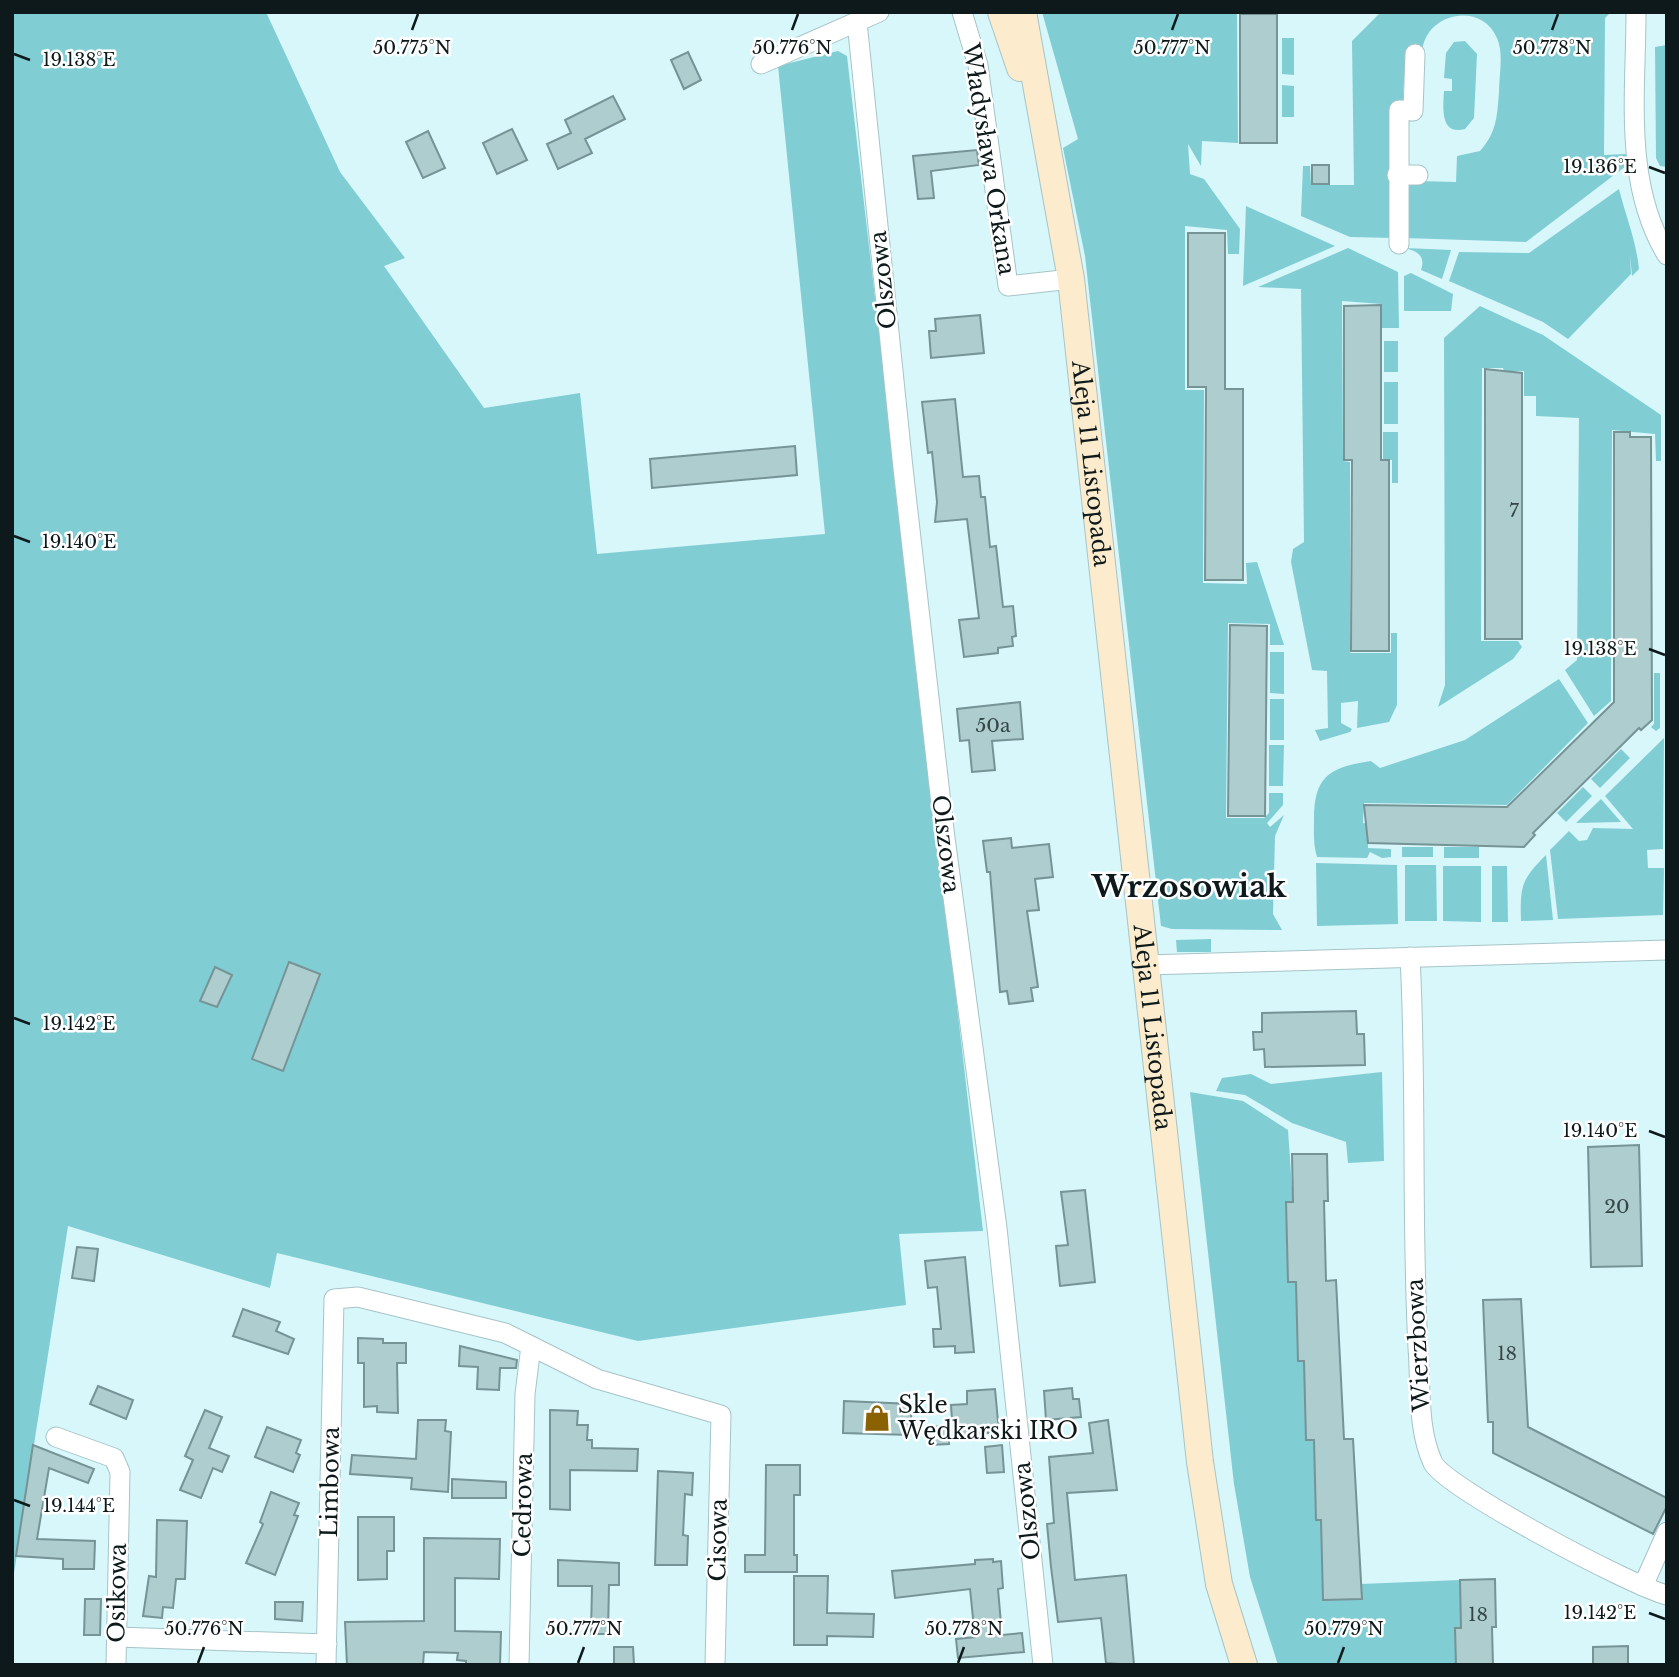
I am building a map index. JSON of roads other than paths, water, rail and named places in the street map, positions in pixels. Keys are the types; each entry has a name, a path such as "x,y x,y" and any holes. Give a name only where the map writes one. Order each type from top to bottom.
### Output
{"street":[{"path":"761,64 879,12"},
{"name":"Władysława Orkana","path":"962,12 978,65 1008,286 1071,279"},
{"name":"Aleja 11 Listopada","path":"1001,12 1044,135"},
{"name":"Aleja 11 Listopada","path":"1023,12 1071,279 1200,1462 1219,1584 1244,1665"},
{"path":"1636,12 1636,173 1648,216 1667,255"},
{"name":"Olszowa","path":"857,22 944,831 998,1233 1043,1665"},
{"path":"1399,244 1399,107 1413,111 1418,83 1415,54"},
{"path":"1397,176 1418,175"},
{"path":"1146,965 1667,950"},
{"name":"Wierzbowa","path":"1410,957 1414,1032 1412,1245 1423,1431 1434,1465 1518,1524 1643,1586 1667,1595"},
{"name":"Limbowa","path":"327,1665 334,1298 358,1297 505,1333 531,1346"},
{"name":"Cisowa","path":"531,1346 597,1380 721,1415 715,1665"},
{"name":"Cedrowa","path":"519,1665 525,1394 531,1346"},
{"name":"Osikowa","path":"56,1437 114,1458 120,1472 116,1665"},
{"path":"1643,1586 1667,1532"},
{"path":"117,1637 327,1644"}],"place":[{"name":"Skle Wędkarski IRO","path":"877,1418"}],"district":[{"name":"Wrzosowiak","path":"1189,887"}]}
